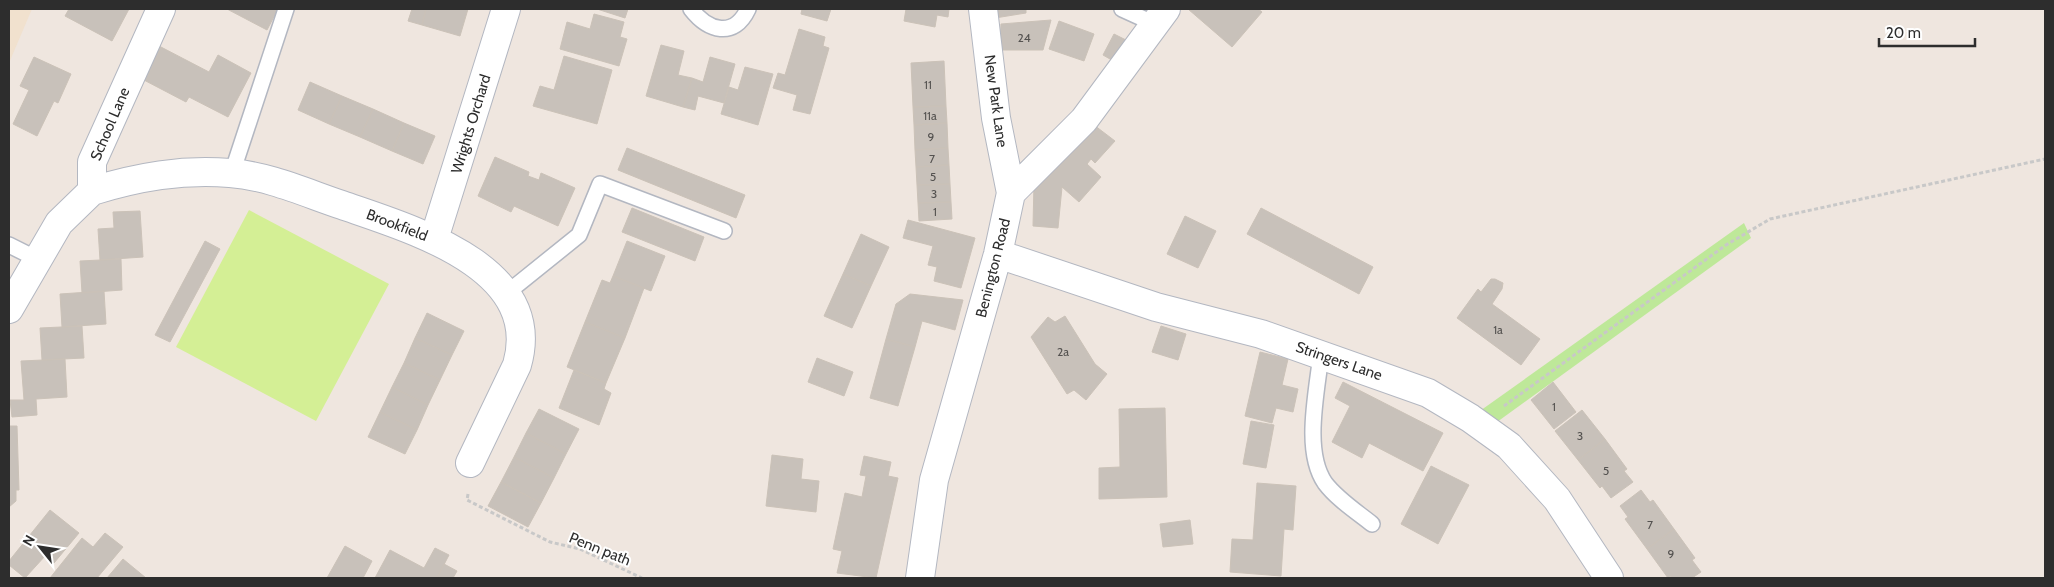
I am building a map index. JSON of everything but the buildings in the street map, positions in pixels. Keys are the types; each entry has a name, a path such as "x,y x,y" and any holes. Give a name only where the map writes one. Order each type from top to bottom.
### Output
{"street":[{"name":"School Lane","path":"92,191 92,162 161,9"},
{"name":"Wrights Orchard","path":"434,239 506,9"},
{"name":"New Park Lane","path":"983,9 996,118 1011,193"},
{"path":"1011,193 1084,120 1161,16"},
{"name":"Brookfield","path":"92,191 141,177 170,173 232,173 274,181 434,239 478,265 506,293 519,319 522,350 518,365 470,463"},
{"path":"9,309 36,259 59,223 92,191"},
{"name":"Benington Road","path":"920,578 934,480 998,254 1011,193"},
{"name":"Stringers Lane","path":"998,254 1156,307 1261,334 1428,393 1509,446 1557,499 1609,578"}],"lane":[{"path":"232,173 286,9"},
{"path":"691,9 702,23 717,28 731,28 742,20 748,9"},
{"path":"1122,9 1161,16"},
{"path":"506,293 536,272 578,235 600,184 724,231"},
{"path":"9,245 36,259"},
{"path":"1321,354 1312,448 1317,470 1326,485 1372,524"}],"path":[{"path":"1478,424 1726,245 1770,219 2045,159"},
{"name":"Penn path","path":"470,463 467,500 550,542 580,549 642,578"}],"shaded area":[{"path":"9,9 32,9 9,63"}],"green space":[{"path":"249,210 389,284 316,421 176,347"},
{"path":"1744,223 1751,238 1486,430 1470,418"}]}
